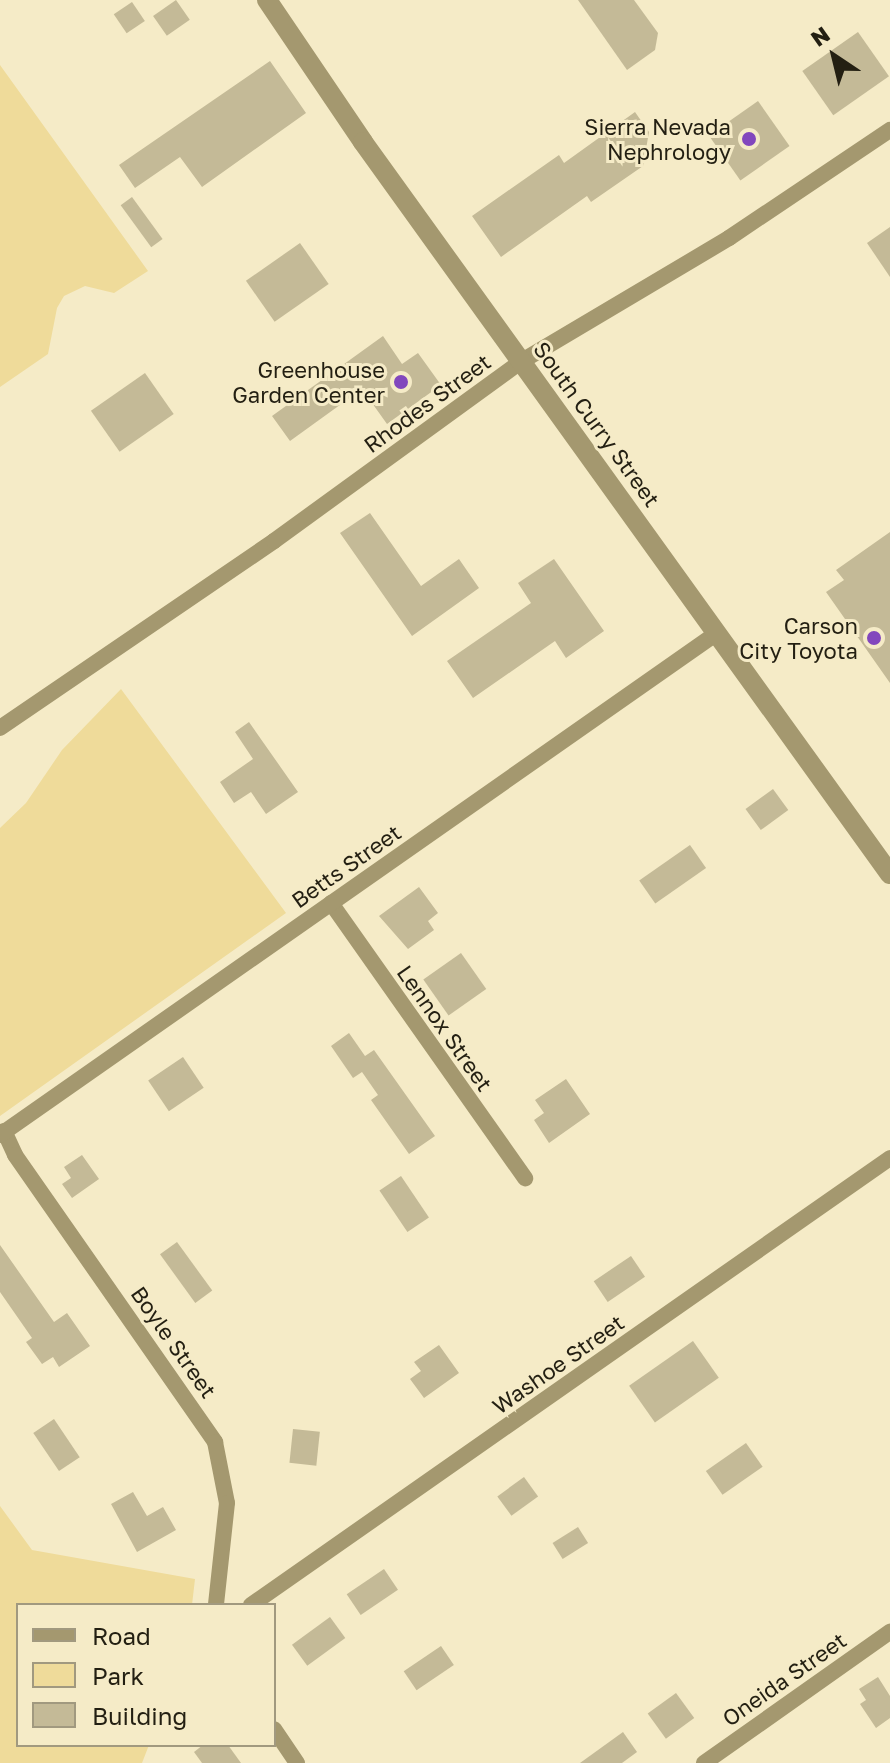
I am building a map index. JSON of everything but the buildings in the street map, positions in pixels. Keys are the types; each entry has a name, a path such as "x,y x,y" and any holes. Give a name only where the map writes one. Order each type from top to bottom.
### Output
{"street":[{"name":"South Curry Street","path":"267,0 890,874"},
{"name":"Rhodes Street","path":"0,728 274,541 522,361 729,238 890,130"},
{"name":"Betts Street","path":"2,1133 717,633"},
{"name":"Lennox Street","path":"331,903 525,1178"},
{"name":"Boyle Street","path":"2,1133 215,1442 227,1503 216,1603"},
{"name":"Washoe Street","path":"254,1603 890,1158"},
{"name":"Oneida Street","path":"704,1763 890,1632"},
{"path":"276,1732 297,1763"}],"green space":[{"path":"0,65 148,271 114,293 85,286 64,296 57,308 48,354 0,387"},
{"path":"121,689 286,913 0,1116 0,828 26,803 62,750"},
{"path":"0,1506 32,1550 195,1579 192,1603 16,1603 16,1747 148,1747 142,1763 0,1763"}],"place":[{"name":"Sierra Nevada Nephrology","path":"749,139"},
{"name":"Greenhouse Garden Center","path":"401,382"},
{"name":"Carson City Toyota","path":"874,638"}]}
